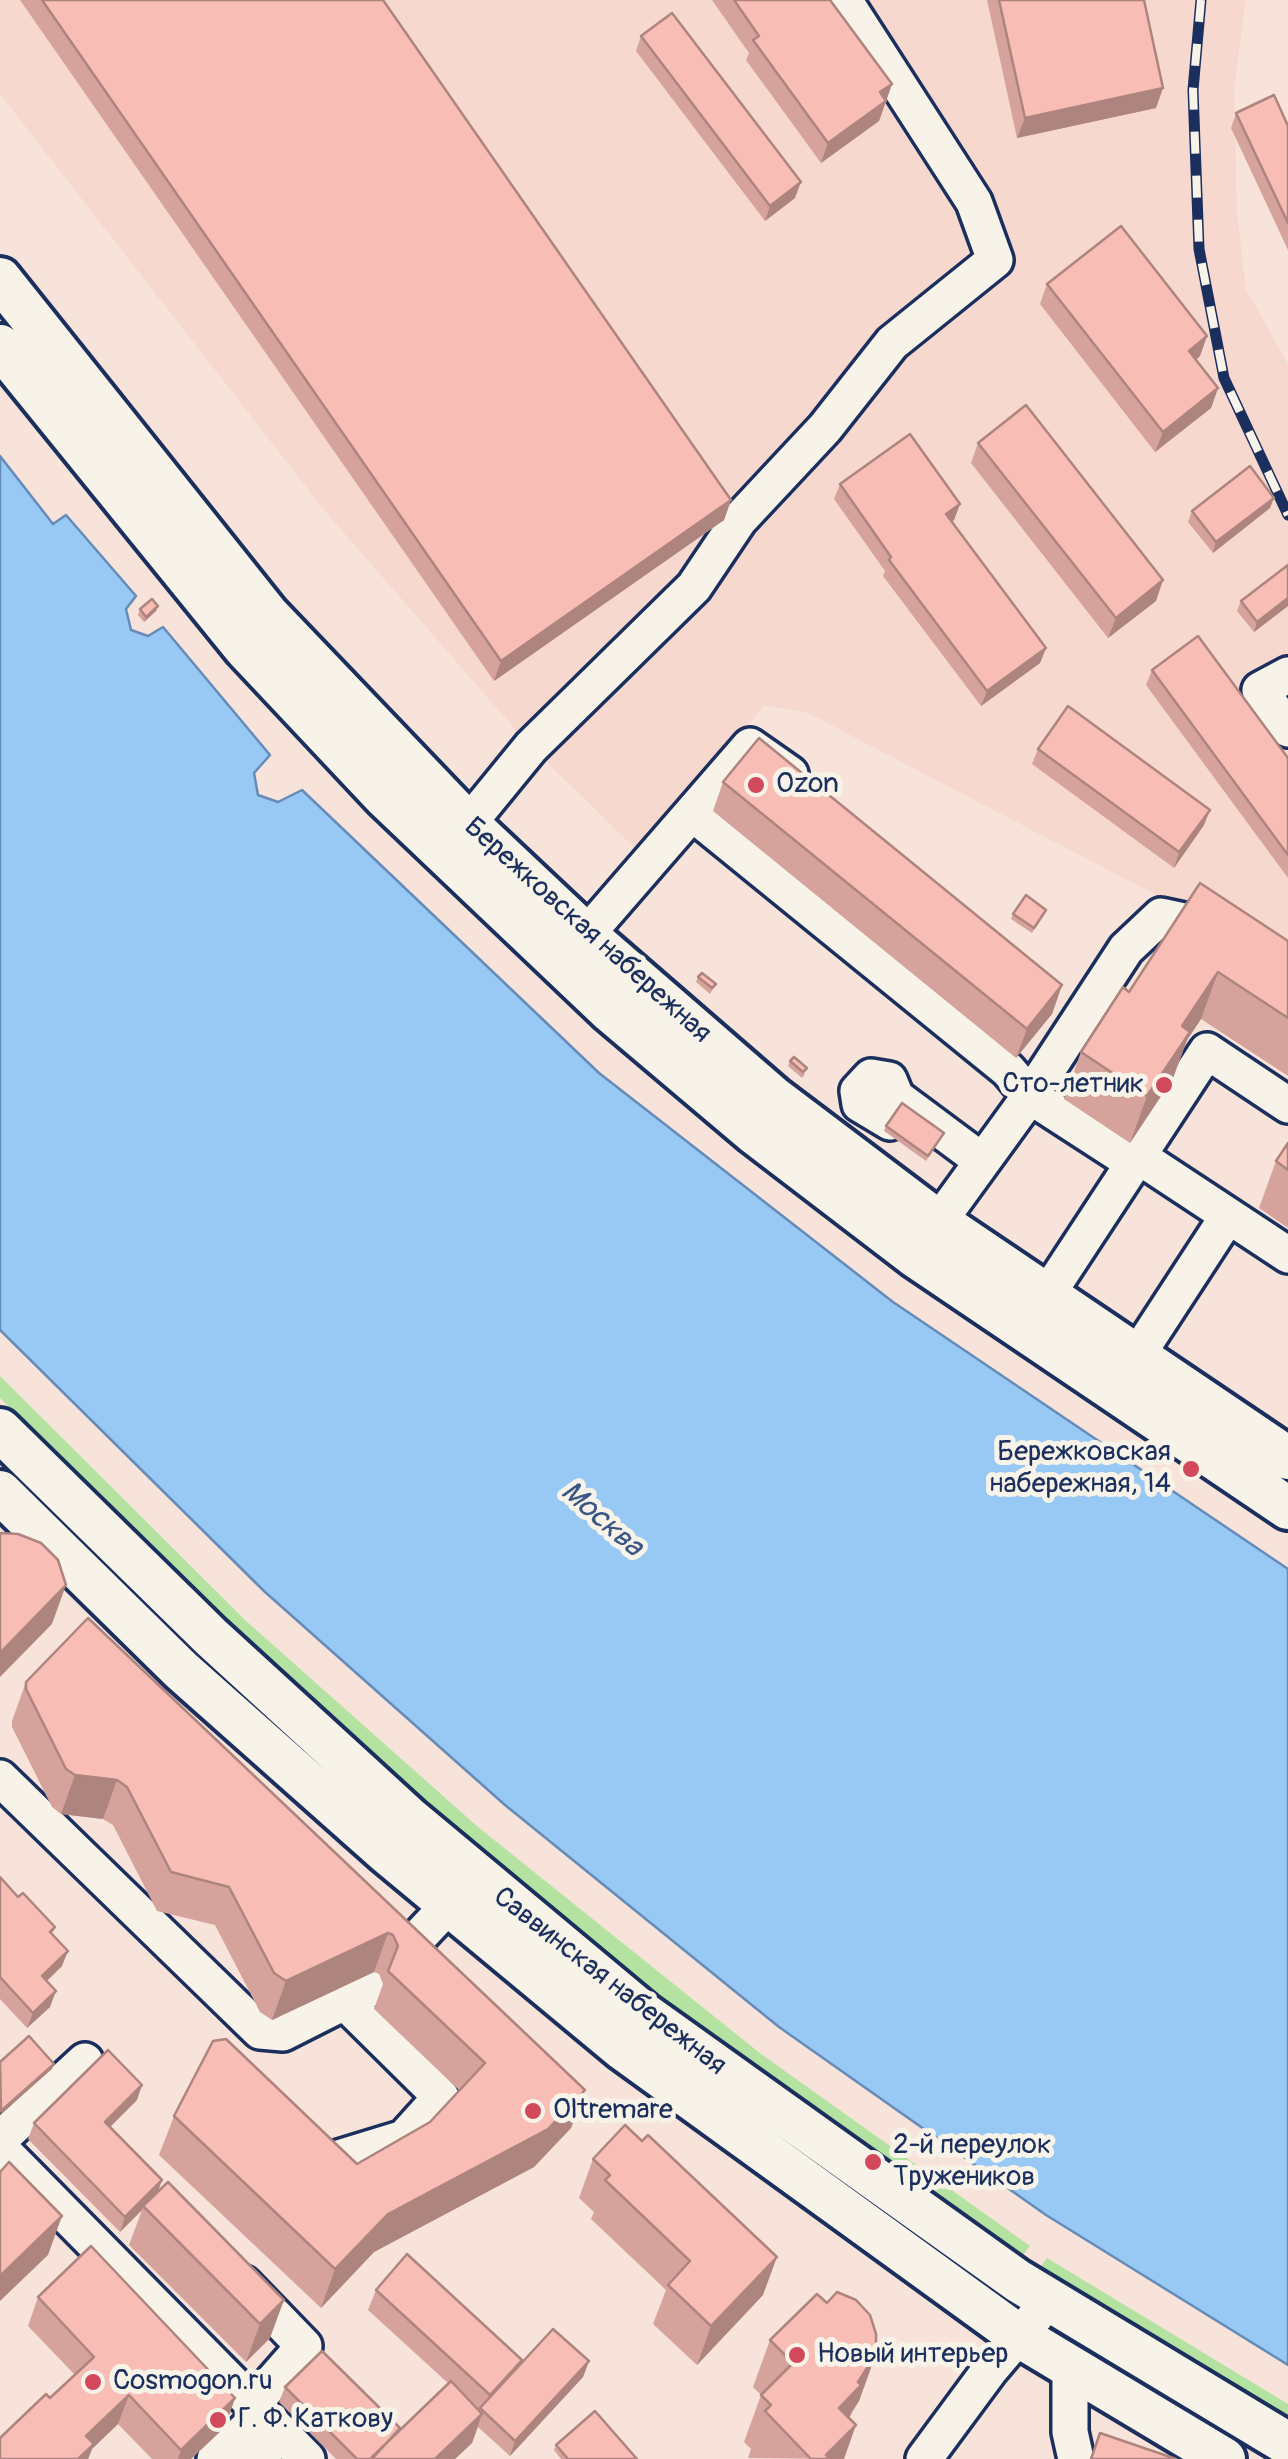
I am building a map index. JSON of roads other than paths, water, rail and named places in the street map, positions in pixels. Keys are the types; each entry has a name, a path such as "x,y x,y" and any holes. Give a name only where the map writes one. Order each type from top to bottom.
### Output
{"main road":[{"name":"Бережковская набережная","path":"0,279 268,615 468,824 586,935 774,1098 926,1238 1288,1508"},
{"name":"Бережковская набережная","path":"0,346 245,648 385,798 610,1011 753,1132 926,1238 1044,1298 1288,1458"},
{"name":"Саввинская набережная","path":"0,1430 211,1637 511,1906 660,2026 1049,2301 1288,2444"},
{"name":"Саввинская набережная","path":"0,1492 181,1670 449,1905 623,2048 1019,2336 1224,2459"}],"street":[{"path":"468,824 531,747 694,587 740,520 824,428 892,343 996,260 974,202 844,0"},
{"path":"1288,675 1260,690 1288,729"},
{"path":"586,935 750,746 812,790"},
{"path":"692,813 1008,1070 1030,1096 1118,1154 1138,1156 1288,1255"},
{"path":"926,1238 1030,1096 1126,949 1161,916 1188,922 1288,982"},
{"path":"1044,1298 1207,1051 1288,1104"},
{"path":"890,1122 860,1104 858,1091 870,1077 890,1080 896,1097 976,1170"},
{"path":"932,1152 976,1170"},
{"path":"1136,1357 1228,1216"},
{"path":"0,1778 260,2031 283,2034 345,2002 388,1969 449,1905"},
{"path":"319,2164 404,2138 441,2097 345,2002"},
{"path":"0,2139 85,2061"},
{"path":"0,2148 308,2459"},
{"path":"225,2265 304,2346 266,2417 256,2459"},
{"path":"924,2459 1049,2301"},
{"path":"1070,2368 1084,2447"},
{"path":"215,2459 266,2417"}],"water":[{"name":"Москва","path":"0,456 53,524 66,515 136,596 126,609 131,630 148,636 163,627 270,755 254,773 258,795 278,802 302,790 599,1073 893,1302 1288,1569 1288,2365 1046,2215 779,2027 505,1805 265,1592 0,1330"}],"railway":[{"path":"1201,0 1193,90 1199,249 1224,378 1288,515"}],"place":[{"name":"Ozon","path":"756,785"},
{"name":"Сто-летник","path":"1164,1085"},
{"name":"Бережковская набережная, 14","path":"1191,1469"},
{"name":"Oltremare","path":"533,2111"},
{"name":"2-й переулок Тружеников","path":"873,2162"},
{"name":"Новый интерьер","path":"797,2355"},
{"name":"Cosmogon.ru","path":"93,2382"},
{"name":"Г. Ф. Каткову","path":"218,2420"}]}
